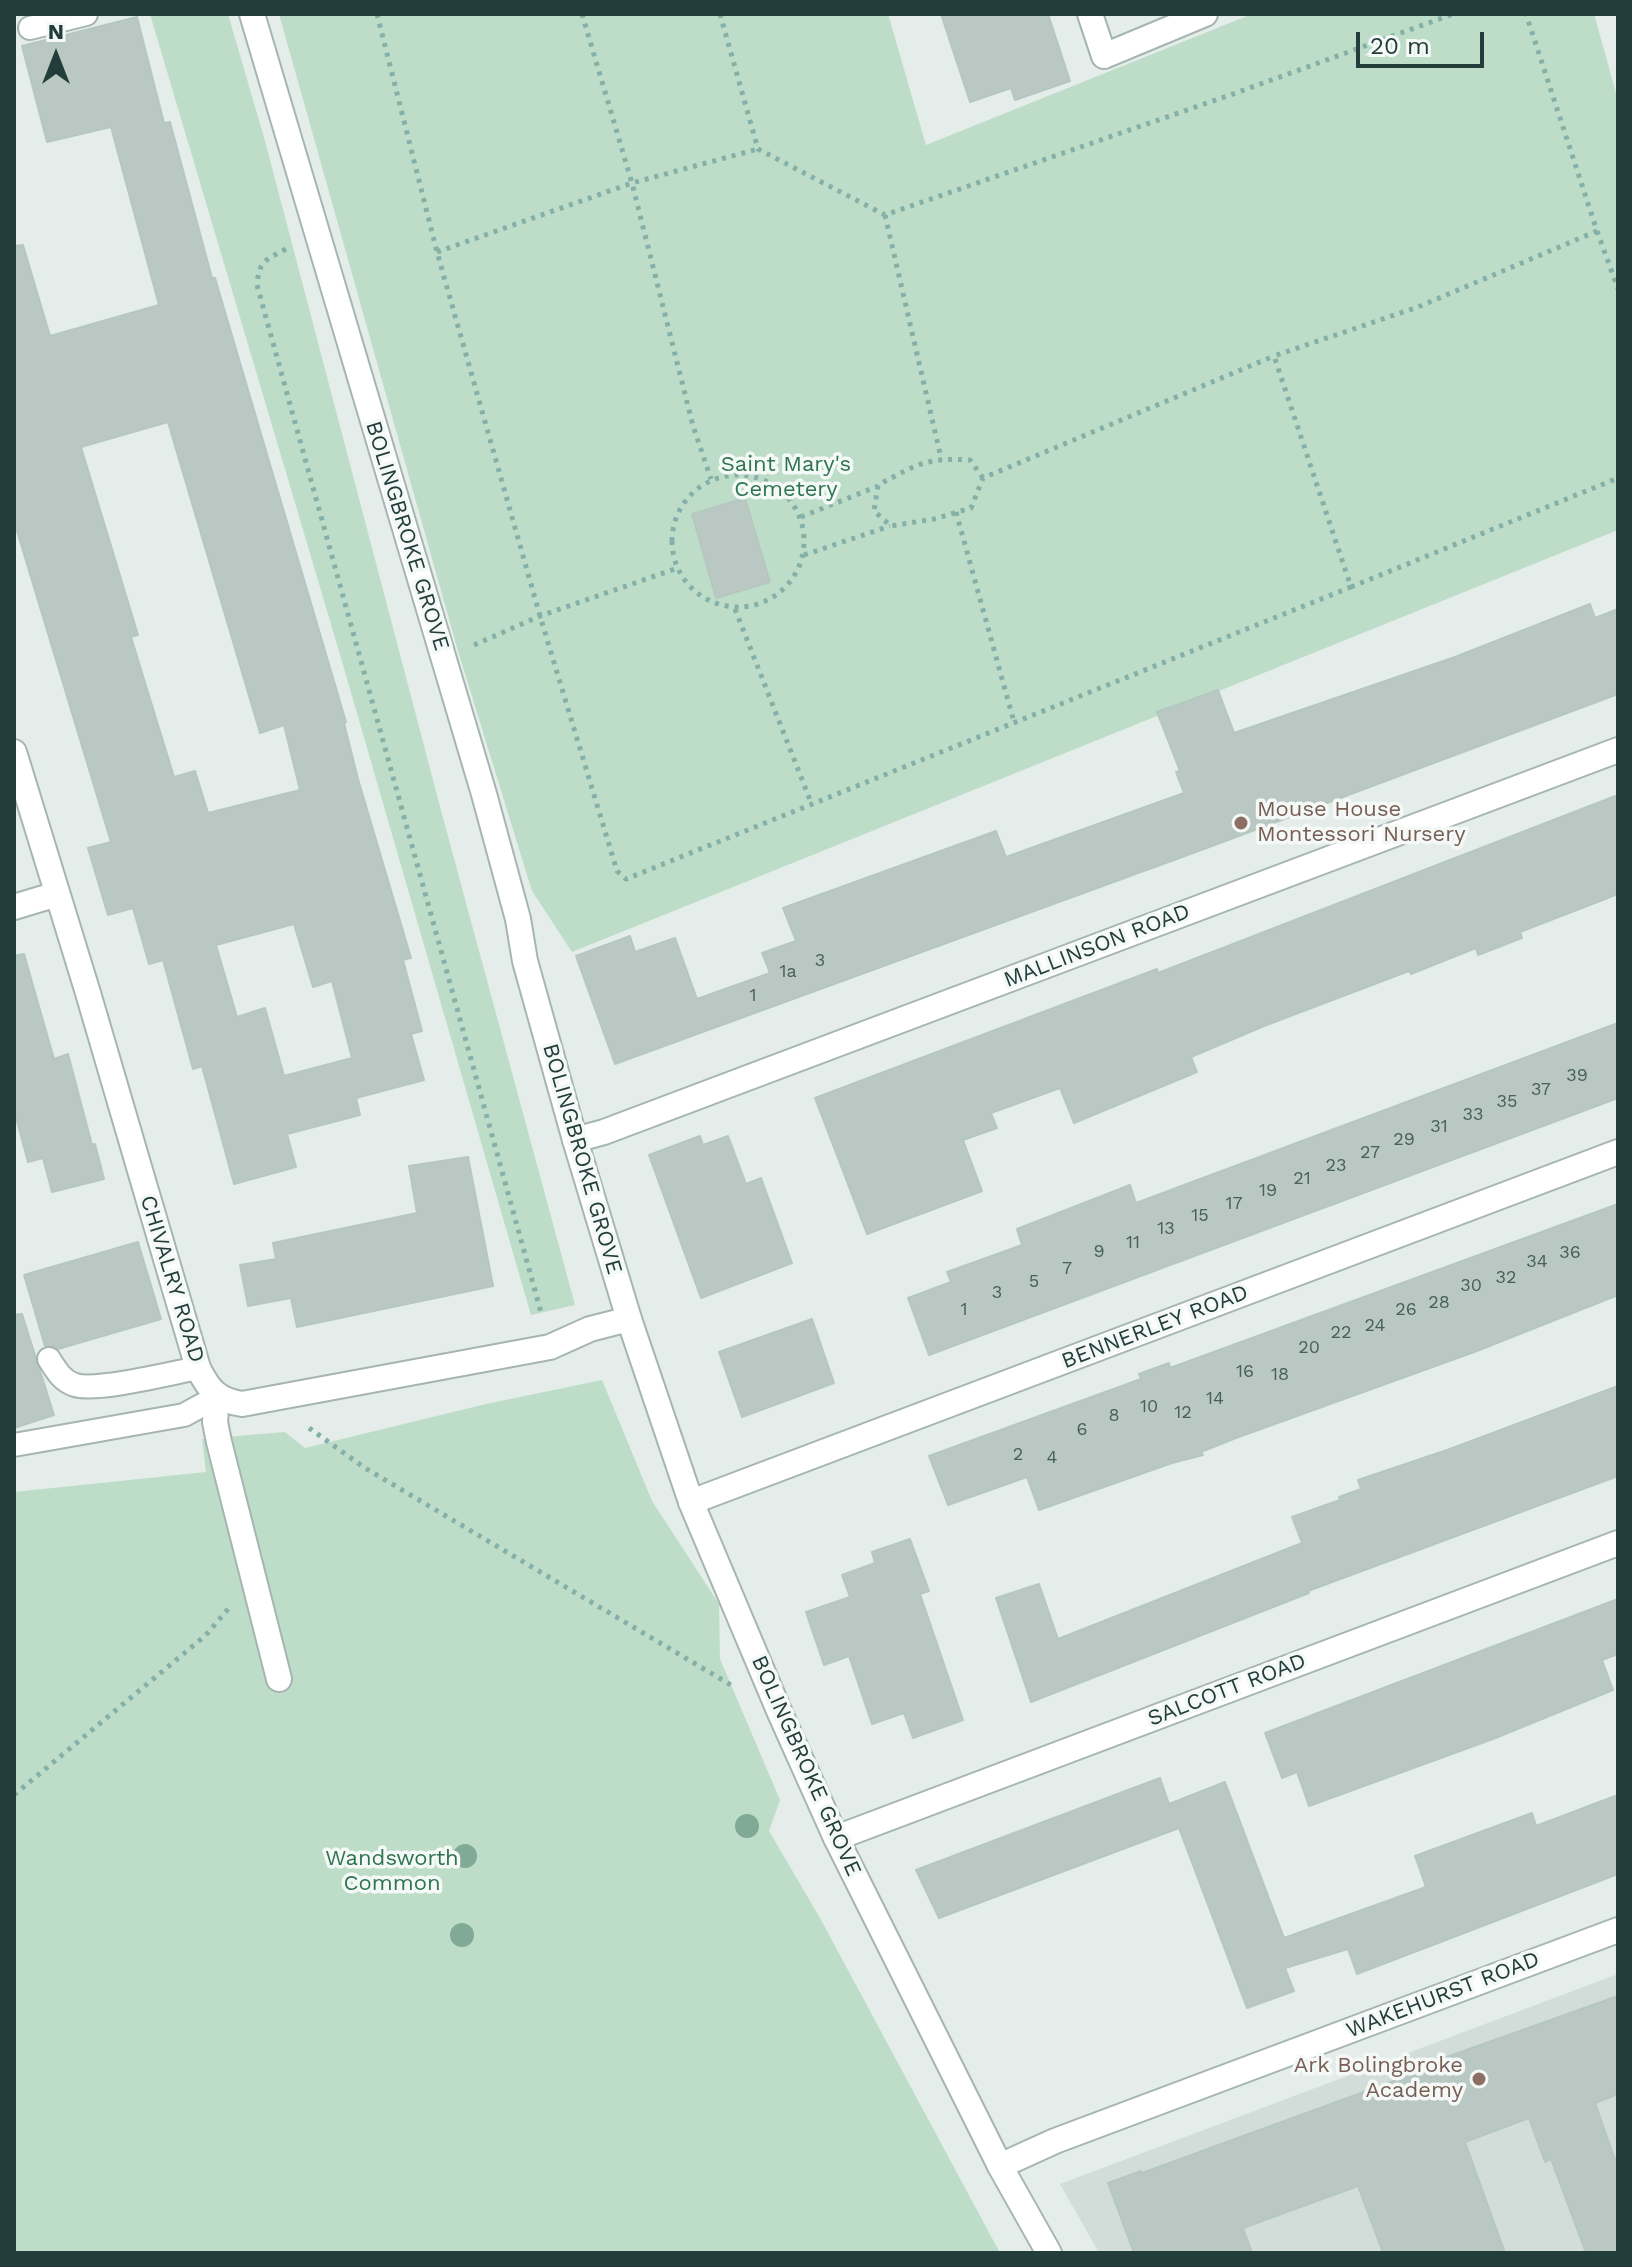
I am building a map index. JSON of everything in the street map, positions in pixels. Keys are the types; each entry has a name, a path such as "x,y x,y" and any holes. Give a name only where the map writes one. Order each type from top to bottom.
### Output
{"street":[{"name":"BOLINGBROKE GROVE","path":"252,14 484,794 518,919 525,961 575,1140 629,1319 691,1502 836,1838 1000,2166 1049,2253"},
{"path":"1090,14 1104,56 1205,14"},
{"name":"MALLINSON ROAD","path":"575,1140 604,1132 1618,750"},
{"name":"CHIVALRY ROAD","path":"14,752 198,1368 208,1388 217,1397"},
{"path":"14,907 57,894"},
{"name":"BENNERLEY ROAD","path":"691,1502 1618,1152"},
{"path":"279,1679 219,1442 215,1422 217,1397 242,1404 306,1394 550,1347 590,1329 629,1319"},
{"name":"SALCOTT ROAD","path":"836,1838 1618,1543"},
{"name":"WAKEHURST ROAD","path":"1000,2166 1055,2141 1618,1930"}],"lane":[{"path":"30,28 86,14"},
{"path":"49,1359 60,1376 76,1385 124,1383 198,1368"},
{"path":"14,1445 184,1415 217,1397"}],"path":[{"path":"377,14 437,252 540,616 617,871 626,879 1618,478"},
{"path":"582,14 632,183 689,411 711,479"},
{"path":"720,14 758,149"},
{"path":"437,252 632,183 758,149 885,215 1453,14"},
{"path":"1526,14 1618,289"},
{"path":"885,215 941,458"},
{"path":"804,555 891,526 934,519 971,508 983,478 1274,356 1418,307 1597,231"},
{"path":"286,249 262,263 257,285 543,1321"},
{"path":"1274,356 1351,587"},
{"path":"801,517 878,485 920,462 941,458 970,460 983,478"},
{"path":"749,474 781,489 801,517 805,535 804,555 790,585 768,602 735,609 715,604 691,589 675,569 672,538 687,496 711,479 749,474"},
{"path":"878,485 874,511 891,526"},
{"path":"956,512 1014,722"},
{"path":"467,648 540,616 675,569"},
{"path":"735,609 812,805"},
{"path":"309,1428 365,1468 736,1688"},
{"path":"14,1795 206,1635 254,1577"}],"shaded area":[{"name":"Ark Bolingbroke Academy","path":"1618,1974 1618,2253 1099,2253 1060,2184"}],"green space":[{"path":"150,14 228,14 265,141 575,1305 531,1315"},
{"name":"Saint Mary's Cemetery","path":"279,14 888,14 926,145 1252,14 1594,14 1618,100 1618,530 572,952 532,891 458,651"},
{"name":"Wandsworth Common","path":"602,1380 652,1501 719,1604 720,1659 780,1800 769,1831 820,1918 1000,2253 14,2253 14,1492 206,1472 202,1439 285,1432 305,1448 486,1404"}],"building":[{"path":"941,14 1048,14 1070,81 1015,100 1011,88 970,102"},
{"path":"137,17 164,123 170,122 212,278 215,278 346,722 358,779 411,958 403,960 422,1031 411,1034 424,1080 356,1098 360,1115 287,1134 296,1167 234,1184 202,1066 193,1069 163,960 149,964 133,908 108,915 88,848 111,842 14,521 14,246 23,245 50,336 159,305 111,127 47,142 22,46","holes":["168,422 260,733 284,725 300,790 208,813 195,771 174,777 131,637 138,635 81,447","294,924 313,987 332,981 352,1058 284,1076 265,1008 237,1017 216,945"]},
{"path":"745,498 770,582 716,598 692,514"},
{"path":"1590,604 1595,618 1618,609 1618,694 615,1064 576,956 630,936 635,952 675,938 697,999 770,973 762,953 796,941 783,908 996,831 1006,857 1184,793 1176,772 1180,771 1157,712 1218,690 1234,733 1455,657"},
{"path":"1618,795 1618,894 1520,932 1522,938 1478,955 1476,948 1264,1026 1191,1057 1197,1072 1074,1123 1060,1088 991,1113 997,1128 963,1140 982,1191 867,1234 815,1098 1157,969 1158,973"},
{"path":"24,954 54,1059 68,1054 104,1179 52,1192 43,1158 28,1162 14,1110 14,956"},
{"path":"1618,1023 1618,1098 929,1355 908,1298 951,1282 947,1272 1022,1245 1017,1229 1130,1185 1136,1203"},
{"path":"700,1136 703,1145 728,1136 746,1184 761,1178 792,1263 701,1298 649,1155"},
{"path":"468,1157 493,1286 297,1327 291,1298 248,1306 240,1265 276,1259 273,1243 417,1213 409,1166"},
{"path":"1618,1204 1618,1295 1477,1351 1236,1438 1201,1452 1203,1455 1039,1510 1027,1477 948,1505 929,1456 1141,1379 1139,1374 1169,1363 1170,1368"},
{"path":"138,1242 161,1319 58,1349 45,1346 24,1275"},
{"path":"22,1314 54,1415 14,1428 14,1315"},
{"path":"812,1319 834,1383 742,1417 719,1352"},
{"path":"1618,1386 1618,1476 1308,1591 1031,1702 996,1598 1039,1584 1058,1639 1302,1543 1292,1517 1361,1489 1358,1480"},
{"path":"910,1539 929,1591 920,1594 963,1720 913,1738 904,1713 872,1724 849,1656 824,1665 806,1612 850,1597 842,1575 875,1563 872,1552"},
{"path":"1618,1599 1618,1654 1602,1660 1613,1690 1493,1739 1309,1806 1297,1772 1282,1778 1265,1733"},
{"path":"1160,1778 1169,1804 1225,1782 1284,1938 1426,1887 1415,1856 1532,1813 1536,1826 1618,1795 1618,1874 1357,1974 1348,1949 1285,1968 1294,1991 1247,2008 1179,1828 939,1918 916,1870"},
{"name":"Ark Bolingbroke Academy","path":"1618,1996 1618,2094 1595,2103 1618,2168 1618,2253 1586,2253 1551,2159 1545,2162 1529,2118 1465,2142 1505,2253 1383,2253 1358,2186 1243,2228 1252,2253 1134,2253 1108,2183 1443,2063 1441,2059"}],"place":[{"name":"Mouse House Montessori Nursery","path":"1241,823"},
{"name":"Ark Bolingbroke Academy","path":"1479,2079"}]}
